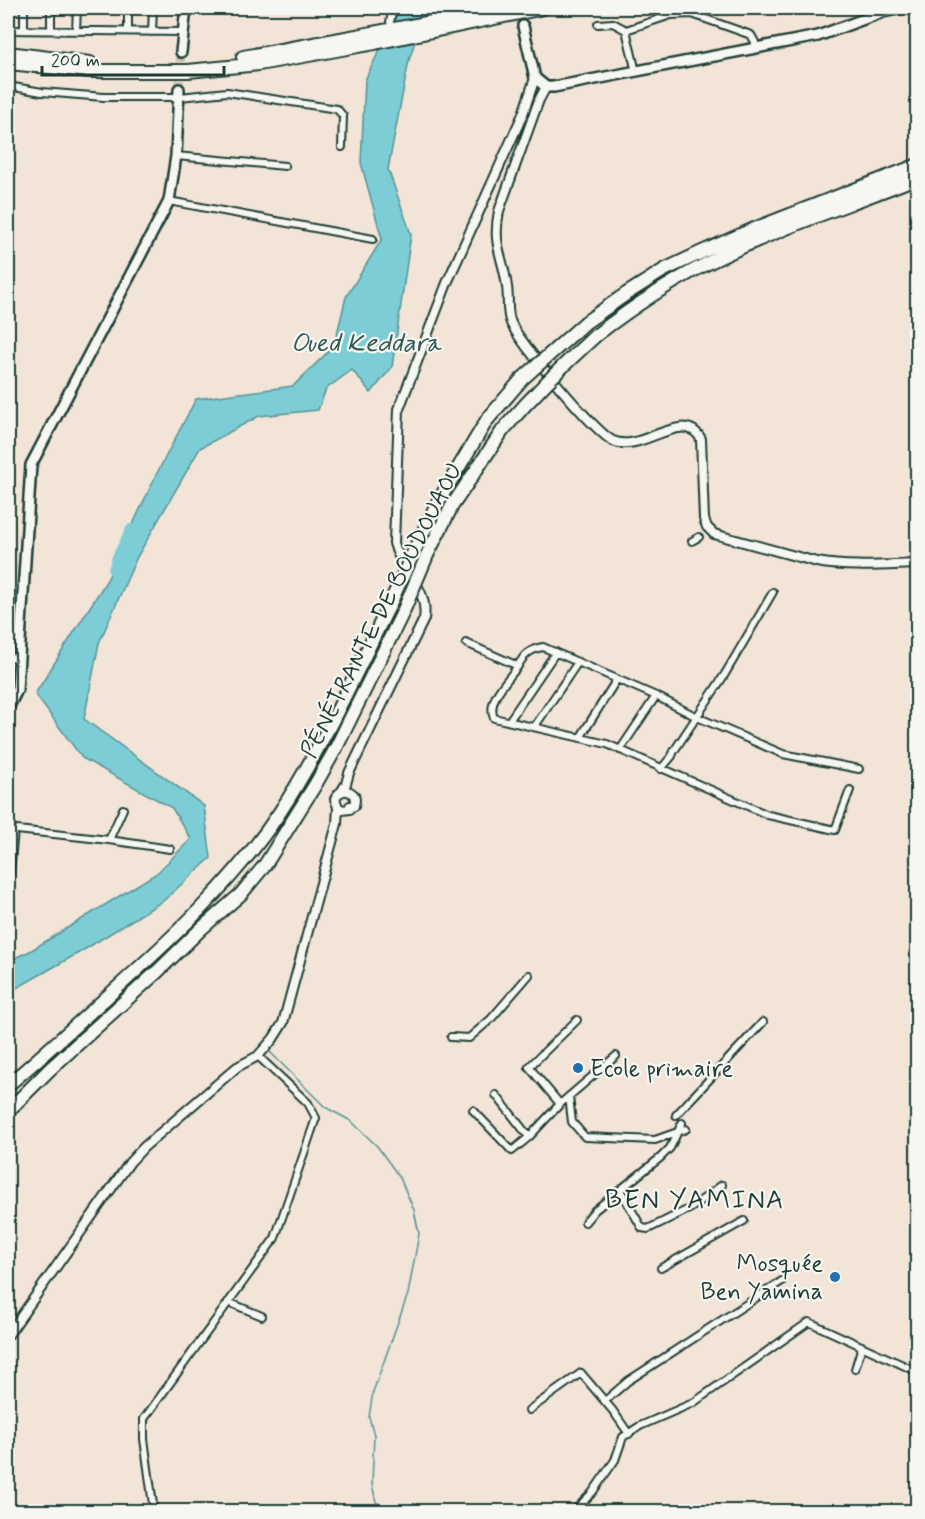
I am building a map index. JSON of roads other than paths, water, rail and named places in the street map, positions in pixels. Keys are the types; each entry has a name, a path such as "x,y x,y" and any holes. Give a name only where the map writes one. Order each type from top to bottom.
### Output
{"highway":[{"path":"8,63 90,71 188,71 258,64 507,8"},
{"path":"442,23 543,8"},
{"path":"8,52 90,63 189,63 257,56 375,38"},
{"name":"PÉNÉTRANTE DE BOUDOUAOU","path":"8,1111 49,1070 241,894 266,865 336,748 452,506 503,430 531,397 595,336 635,306 706,264 918,165"},
{"name":"PÉNÉTRANTE DE BOUDOUAOU","path":"8,1085 150,959 190,919 255,847 280,812 322,741 438,502 488,420 522,379 586,322 664,270 754,229 820,210 918,177"}],"main road":[{"path":"181,52 186,8"},
{"path":"523,26 535,78 546,87 577,84 818,36 883,12 903,8"},
{"path":"8,708 10,699 17,690 31,465 169,201 176,156 180,93"}],"street":[{"path":"24,8 24,30"},
{"path":"51,8 51,30"},
{"path":"76,31 76,8 128,8 128,31"},
{"path":"153,8 153,32"},
{"path":"390,22 393,8"},
{"path":"598,24 613,23 626,30 670,15 692,14 751,35 755,48"},
{"path":"8,30 182,32"},
{"path":"626,30 636,72"},
{"path":"8,1335 130,1162 144,1147 237,1067 258,1056 284,1023 337,824 336,799 346,784 424,619 423,594 400,558 394,543 399,409 447,283 523,114 535,78"},
{"path":"8,86 42,92 104,96 227,92 337,109 343,116 342,147"},
{"path":"546,87 539,100 496,225 496,241 506,276 509,317 530,351 594,426 610,439 630,444 678,427 690,428 696,432 701,439 704,519 707,527 714,534 833,565 918,564"},
{"path":"176,156 285,166"},
{"path":"169,201 373,239"},
{"path":"692,541 699,537"},
{"path":"661,769 672,756 725,674 773,592"},
{"path":"466,643 518,666"},
{"path":"850,790 835,830 768,815 661,769 647,760 580,738 494,718 490,710 492,703 523,658 532,649 543,646 783,754 859,769"},
{"path":"509,721 556,652"},
{"path":"8,657 19,658"},
{"path":"535,726 578,662"},
{"path":"580,738 617,679"},
{"path":"620,750 656,696"},
{"path":"337,824 350,806 354,806 355,803 350,773"},
{"path":"341,792 346,790 352,793"},
{"path":"338,807 348,810"},
{"path":"109,840 123,809"},
{"path":"8,893 11,830 170,849"},
{"path":"451,1037 469,1038 491,1019 529,975"},
{"path":"560,1104 529,1067 576,1020"},
{"path":"676,1115 763,1022"},
{"path":"154,1512 144,1439 144,1419 275,1238 316,1118 308,1103 258,1056"},
{"path":"473,1110 512,1151 529,1137 560,1104 616,1056"},
{"path":"496,1095 529,1137"},
{"path":"569,1096 572,1122 585,1137 655,1140 686,1129"},
{"path":"585,1222 595,1210 670,1148 682,1123"},
{"path":"620,1190 642,1227 648,1229 691,1208 722,1185"},
{"path":"661,1268 744,1221"},
{"path":"605,1401 628,1381 782,1281"},
{"path":"228,1302 262,1316"},
{"path":"573,1512 592,1493 615,1460 623,1437 640,1426 693,1403 809,1322 918,1372"},
{"path":"855,1369 862,1346"},
{"path":"529,1410 581,1373 605,1401 628,1434"}],"water":[{"name":"Oued Keddara","path":"400,8 426,8 409,60 388,169 411,234 392,367 371,393 352,370 326,389 318,410 259,416 200,448 137,557 99,643 84,719 204,806 211,858 163,901 8,993 8,961 30,951 157,873 191,839 172,808 82,758 35,694 107,580 155,477 196,399 293,386 334,346 346,297 382,239 361,163 365,80"}],"waterway":[{"name":"Oued Keddara","path":"113,570 131,529"},
{"path":"269,1051 325,1107 351,1121 377,1146 400,1178 414,1210 419,1234 408,1294 373,1392 369,1417 374,1435 372,1484 376,1502 390,1512"}],"tunnel":[{"path":"179,89 181,52"}],"place":[{"name":"Ecole primaire","path":"578,1068"},
{"name":"Mosquée Ben Yamina","path":"835,1277"}],"district":[{"name":"BEN YAMINA","path":"695,1199"}]}
